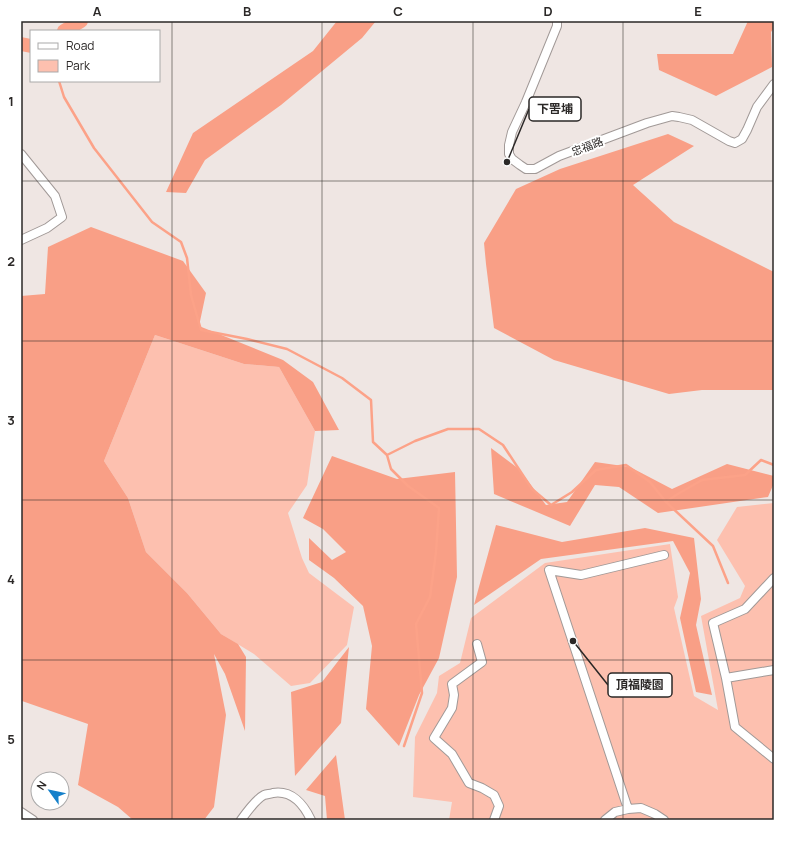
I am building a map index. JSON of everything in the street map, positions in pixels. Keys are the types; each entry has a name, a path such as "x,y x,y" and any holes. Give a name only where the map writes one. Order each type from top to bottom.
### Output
{"street":[{"name":"忠福路","path":"557,21 557,26 512,132 509,145 509,154 512,159 526,169 535,170 559,156 647,123 672,116 692,120 735,143 742,139 756,107 774,84"},
{"path":"21,154 55,196 62,217 47,228 21,240"},
{"path":"628,809 549,570 581,575 664,556"},
{"path":"774,578 745,609 713,623 726,678 735,727 774,759"},
{"path":"477,644 482,662 452,684 454,695 452,708 434,738 452,754 469,783 494,795 499,806 494,820"},
{"path":"726,678 774,670"},
{"path":"241,820 250,807 264,795 278,792 291,796 299,802 311,820"},
{"path":"605,820 615,812 641,808 664,820"},
{"path":"21,812 33,820"}],"green space":[{"path":"155,335 244,364 279,367 315,431 307,485 288,513 302,558 309,573 354,607 347,645 310,683 291,686 254,654 221,634 187,593 146,552 128,498 104,461"},
{"path":"774,503 774,820 449,820 452,802 413,797 415,737 437,693 439,676 460,663 471,618 545,563 670,544 678,597 674,608 694,696 718,710 701,616 740,598 745,586 717,540 737,507"}],"shaded area":[{"path":"337,21 376,21 362,38 281,105 205,160 186,193 166,192 193,133 313,51"},
{"path":"748,21 774,21 774,28 771,32 772,67 716,96 659,70 657,54 733,54"},
{"path":"668,134 694,146 633,185 674,222 774,272 774,390 702,390 669,394 554,360 494,328 484,243 516,189 560,169"},
{"path":"91,227 183,261 206,293 199,326 283,360 313,382 339,430 315,431 279,367 244,364 155,335 104,461 128,498 146,552 187,593 221,634 238,644 246,657 245,731 225,674 214,654 226,715 214,807 204,820 133,820 118,807 78,785 88,724 22,701 21,708 21,296 45,294 48,247"},
{"path":"491,448 519,469 546,505 567,502 595,462 630,467 672,489 727,464 774,476 774,483 768,497 658,513 619,487 595,485 570,526 494,494"},
{"path":"332,456 397,479 455,472 457,577 439,658 419,695 399,746 366,709 372,646 363,606 334,578 309,560 309,538 332,560 346,552 323,529 303,518"},
{"path":"496,525 562,542 645,528 694,538 701,599 696,625 712,695 696,692 680,618 690,573 673,541 541,559 474,605"},
{"path":"349,647 341,723 295,776 291,692 322,682"},
{"path":"336,755 345,820 327,820 325,796 306,790"}],"waterway":[{"path":"66,30 81,21"},
{"path":"21,44 30,46"},
{"path":"59,82 64,97 94,148 152,222 181,242 187,258 191,295 201,330 287,349 342,378 371,400 373,442 387,455 415,441 448,429 479,429 503,445 532,489 551,505 572,492 596,470 626,465 650,482 666,502 702,480 745,475 761,460 774,465"},
{"path":"387,455 391,469 408,486 439,508 436,552 430,597 416,624 422,693 404,746"},
{"path":"666,502 713,546 728,583"}],"place":[{"name":"下罟埔","path":"507,162"},
{"name":"頂福陵園","path":"573,641"}]}
